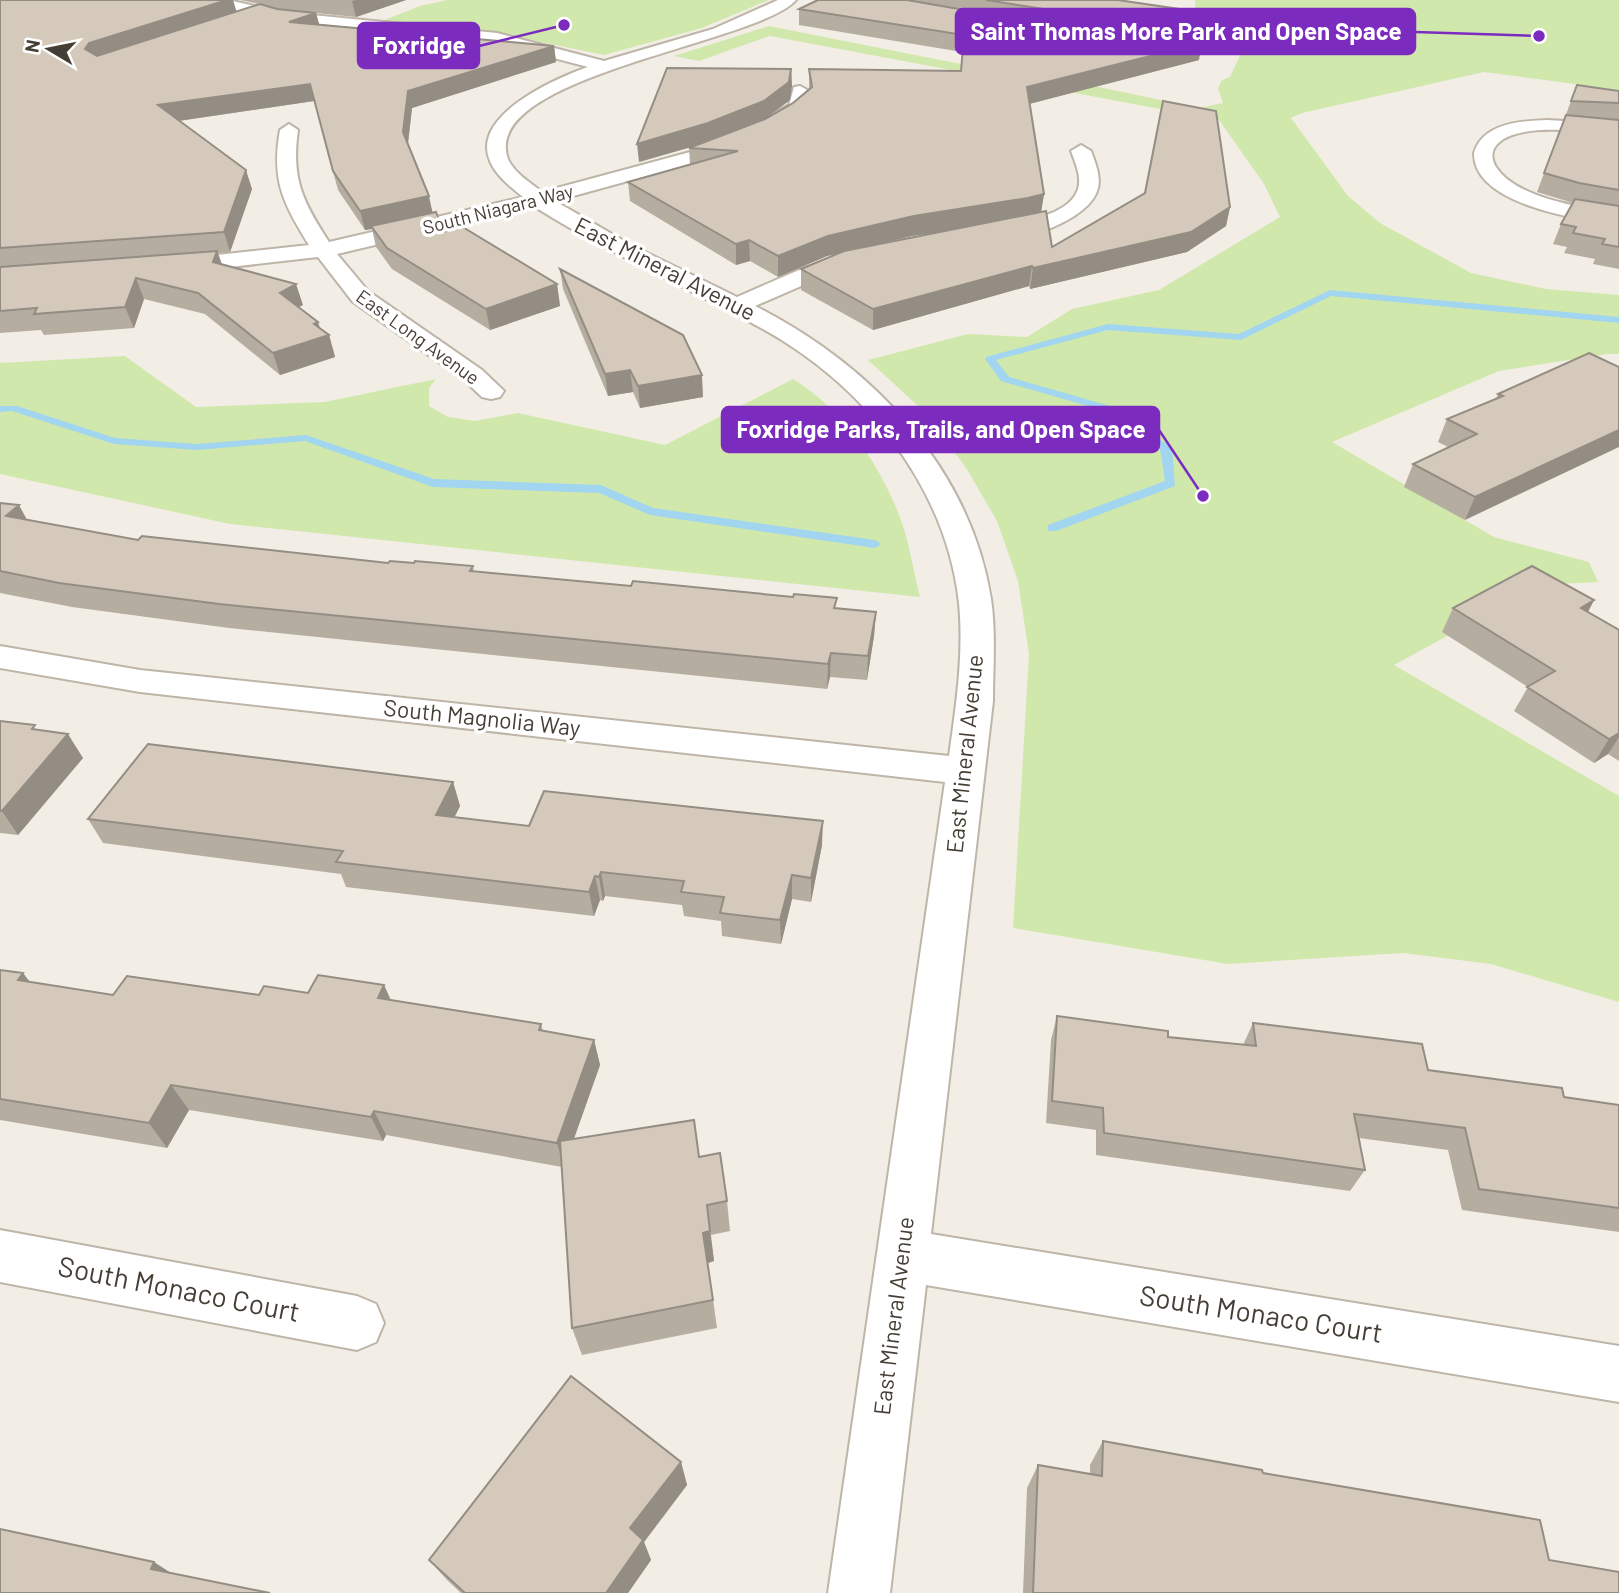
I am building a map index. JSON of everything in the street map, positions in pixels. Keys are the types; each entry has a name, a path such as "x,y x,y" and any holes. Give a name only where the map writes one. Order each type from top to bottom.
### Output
{"street":[{"path":"210,0 263,13 497,38 605,66"},
{"name":"East Mineral Avenue","path":"789,0 729,29 605,66 538,96 513,115 504,126 497,148 499,159 516,183 537,200 593,233 738,305 802,341 851,379 907,438 943,496 966,553 974,592 977,644 975,701 859,1593"},
{"path":"238,21 294,3"},
{"name":"South Niagara Way","path":"145,269 246,261 325,250 663,167 734,144 790,114 801,103 800,91"},
{"path":"1619,130 1556,125 1512,129 1489,141 1483,150 1483,159 1488,170 1498,180 1530,197 1576,212 1619,219"},
{"name":"East Long Avenue","path":"289,130 286,156 289,188 345,282 360,296 473,375 491,391"},
{"path":"978,236 1047,222 1073,208 1084,198 1088,188 1082,152"},
{"path":"738,305 807,275 872,255"},
{"name":"South Magnolia Way","path":"0,657 140,681 966,771"},
{"name":"South Monaco Court","path":"902,1255 1619,1374"},
{"name":"South Monaco Court","path":"0,1256 357,1323"}],"green space":[{"path":"447,0 769,0 702,28 604,55 482,30 382,21 420,6"},
{"path":"1195,0 1619,0 1619,90 1484,72 1302,113 1291,118 1348,196 1380,223 1471,273 1546,289 1619,295 1619,354 1499,371 1332,442 1494,537 1589,562 1598,582 1541,585 1394,665 1619,796 1619,1002 1491,964 1403,953 1228,964 1013,928 1029,654 1018,581 997,521 968,471 929,416 868,360 968,334 1027,337 1072,309 1159,290 1280,217 1264,184 1219,120 770,36 699,61 674,56 769,26 996,71 1070,81 1199,108 1223,103 1218,88 1222,80 1230,77 1243,49 1221,30 1198,26 1191,16 1196,16"},
{"path":"125,356 196,407 325,402 436,379 429,388 429,406 448,417 475,421 518,413 665,445 793,379 812,392 845,423 884,481 902,523 920,597 230,524 0,474 0,363"}],"building":[{"path":"0,0 227,0 89,43 85,49 97,56 260,4 277,9 316,13 289,22 554,46 408,91 403,132 429,196 360,211 333,171 310,84 158,105 246,170 224,232 0,248"},
{"path":"818,0 907,0 1075,29 1085,24 1085,20 1076,14 986,0 1118,0 1186,10 1202,43 1027,87 1044,194 1028,198 914,216 828,236 778,256 749,240 736,244 628,182 738,151 689,148 765,119 793,103 812,87 809,69 961,71 964,35 799,9"},
{"path":"667,68 791,69 789,82 764,101 708,123 637,144"},
{"path":"1577,85 1619,91 1619,103 1571,101"},
{"path":"1163,101 1216,111 1230,207 1191,232 1033,268 1032,266 873,309 801,269 844,251 1046,211 1052,247 1145,193"},
{"path":"1566,115 1619,120 1619,190 1544,173"},
{"path":"1575,199 1619,206 1619,247 1602,244 1605,239 1573,233 1576,227 1561,224"},
{"path":"436,212 444,232 461,226 557,284 486,309 387,248 371,226"},
{"path":"217,251 213,262 296,284 280,293 318,322 314,324 329,335 273,353 198,293 136,278 125,307 34,314 37,308 0,311 0,267"},
{"path":"560,269 683,335 702,375 638,386 630,370 605,374"},
{"path":"1589,353 1619,367 1619,430 1475,497 1413,464 1477,434 1447,419 1503,396 1498,394"},
{"path":"0,503 19,505 6,516 138,540 142,536 388,563 415,561 473,566 470,571 631,586 633,581 793,597 794,594 837,598 834,608 876,612 868,656 831,653 828,664 219,604 59,583 0,571"},
{"path":"1532,566 1594,600 1581,608 1619,630 1619,733 1609,739 1527,687 1555,671 1453,608"},
{"path":"0,721 35,725 32,729 68,734 2,811 0,811"},
{"path":"148,744 453,782 436,815 529,826 544,791 823,821 811,878 792,875 780,920 720,913 724,897 681,892 684,881 601,872 599,877 595,876 589,892 336,862 343,851 88,819"},
{"path":"0,970 23,973 18,980 113,995 127,976 259,995 264,986 308,993 318,975 384,985 378,998 541,1024 539,1030 594,1040 557,1143 374,1111 371,1117 171,1085 149,1123 0,1099"},
{"path":"1057,1016 1168,1031 1168,1037 1256,1046 1253,1023 1422,1044 1428,1070 1562,1088 1564,1097 1619,1105 1619,1208 1479,1189 1465,1128 1354,1114 1365,1170 1104,1133 1103,1108 1052,1101"},
{"path":"694,1120 699,1157 720,1153 727,1201 707,1205 710,1231 703,1233 713,1300 572,1328 560,1141"},
{"path":"571,1376 681,1462 630,1528 643,1540 606,1593 465,1593 429,1560"},
{"path":"1103,1441 1262,1470 1263,1473 1540,1520 1549,1560 1619,1572 1619,1593 1033,1593 1038,1465 1102,1476"},
{"path":"0,1529 154,1562 151,1569 270,1593 0,1593"}],"waterway":[{"path":"1052,528 1171,483 1166,448 1113,410 1005,379 990,359 1108,327 1241,337 1330,293 1619,320"},
{"path":"0,409 13,408 114,441 197,447 306,438 433,483 601,489 650,511 875,544"}],"place":[{"name":"Foxridge","path":"564,25"},
{"name":"Saint Thomas More Park and Open Space","path":"1539,36"},
{"name":"Foxridge Parks, Trails, and Open Space","path":"1203,496"}]}
